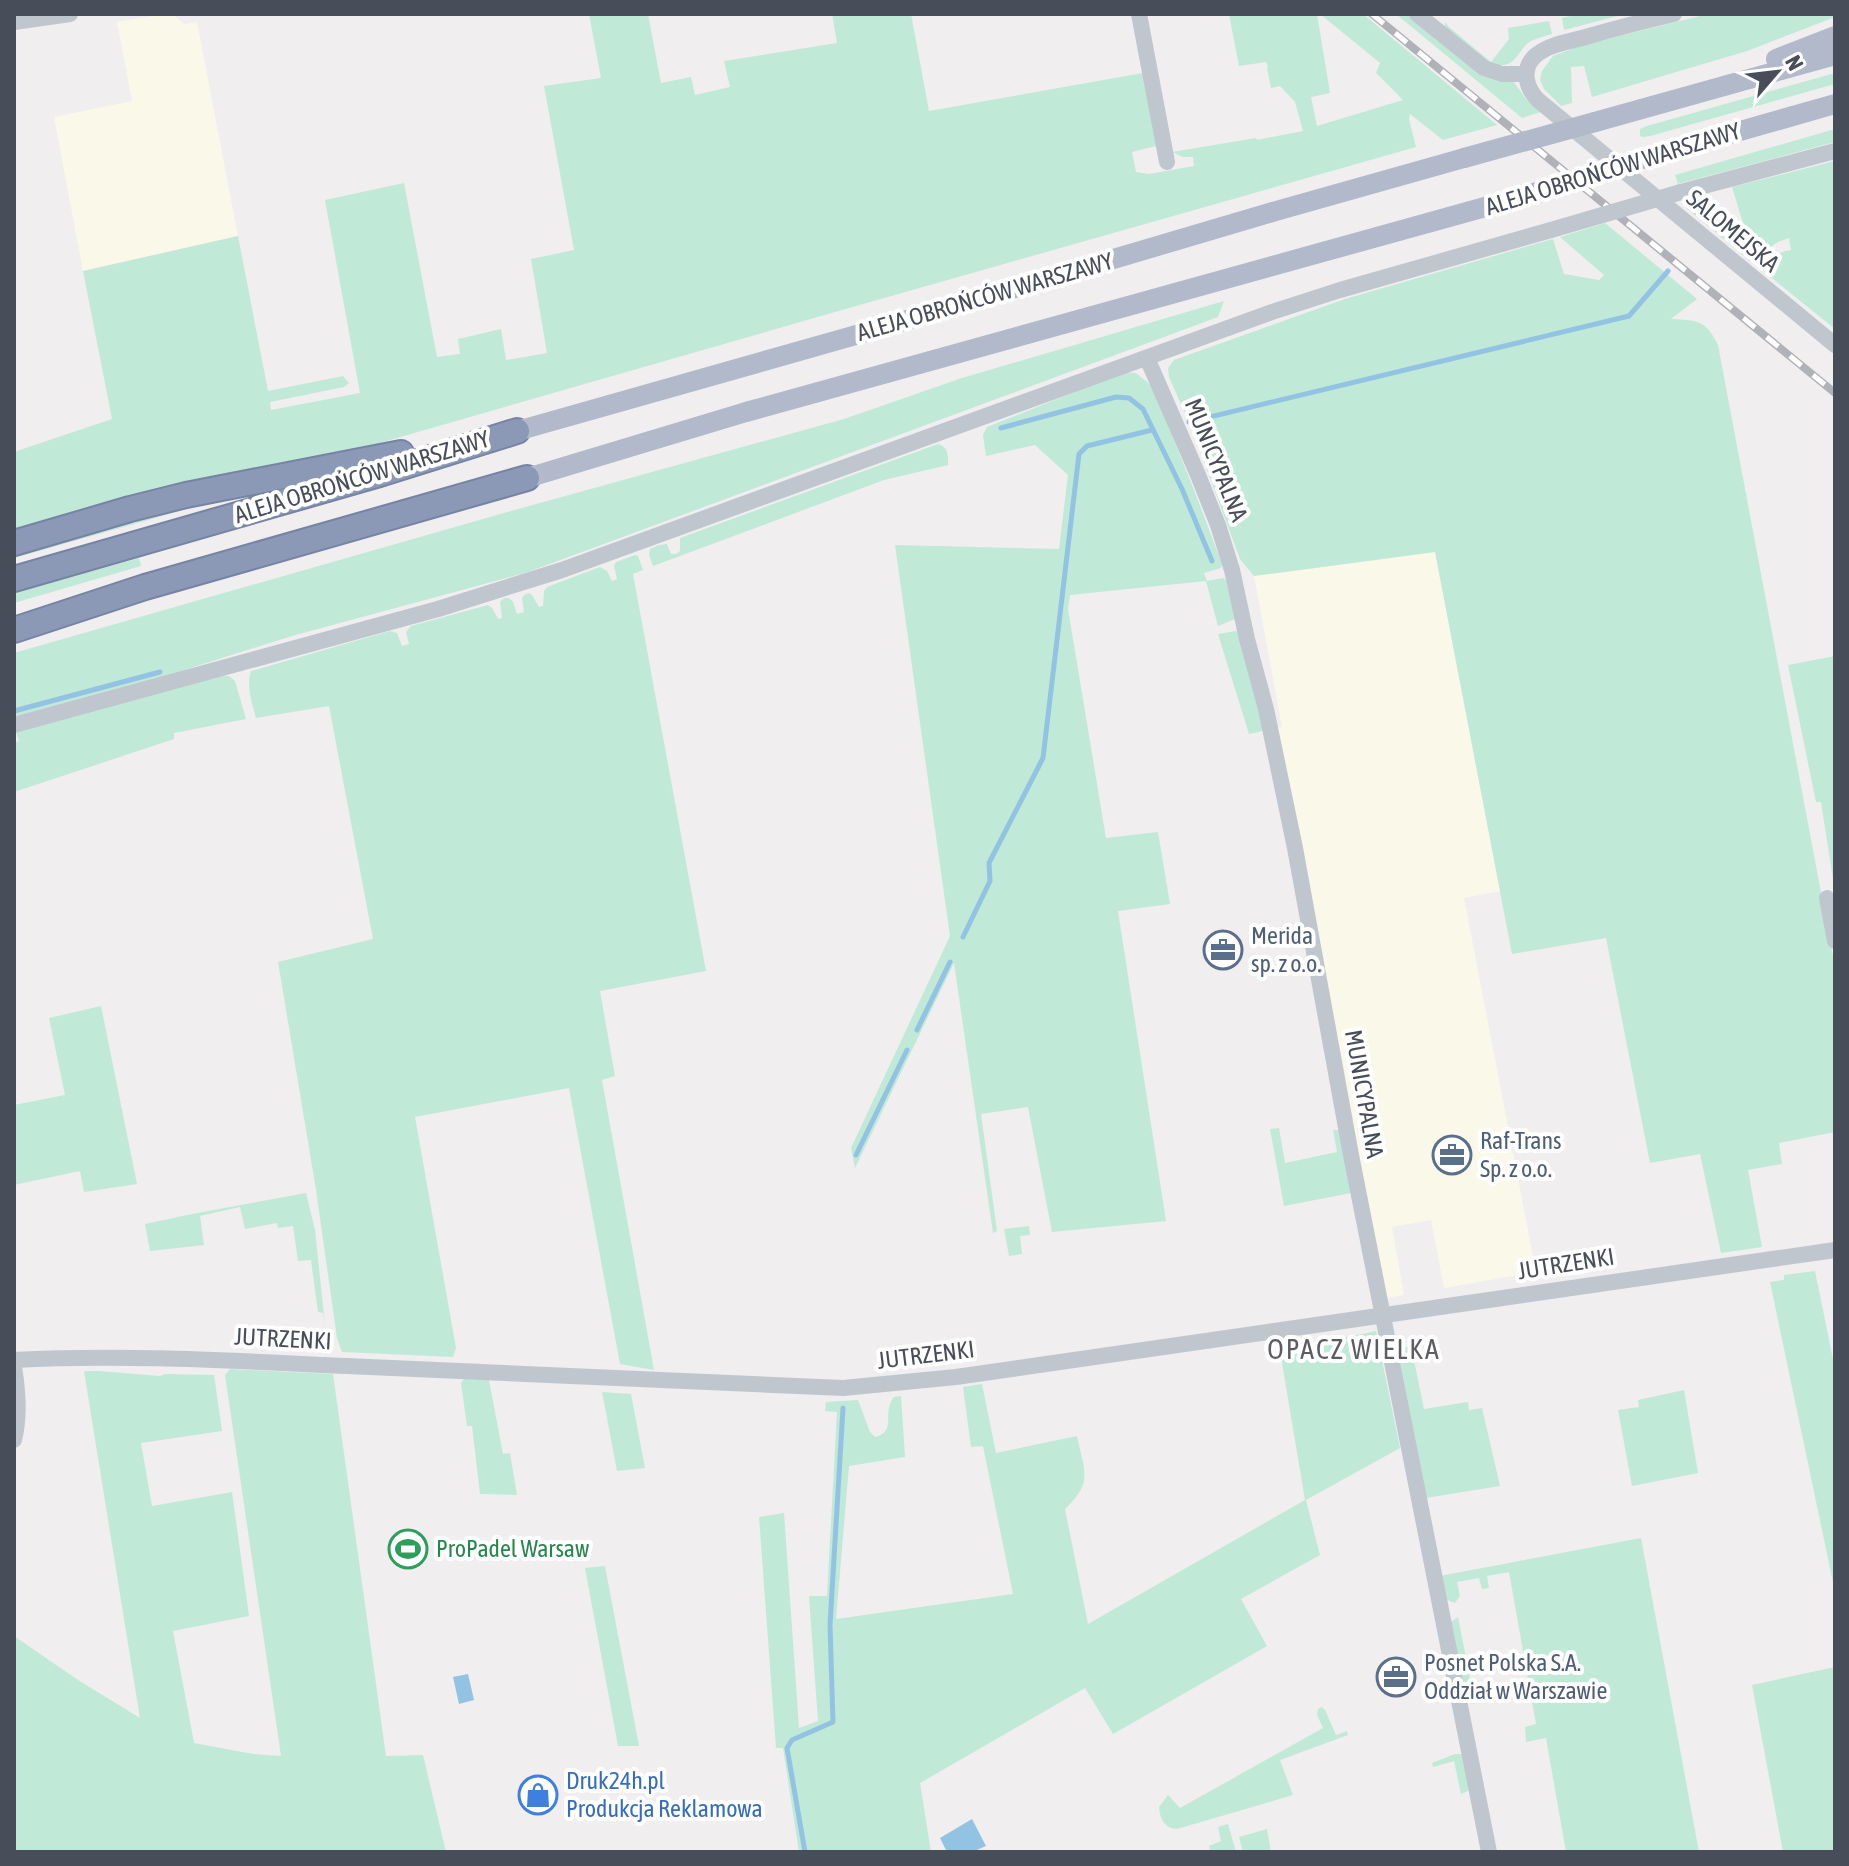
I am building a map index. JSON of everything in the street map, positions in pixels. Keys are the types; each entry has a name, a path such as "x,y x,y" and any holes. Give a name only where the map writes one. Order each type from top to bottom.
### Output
{"highway":[{"path":"14,543 186,495 517,431"},
{"name":"ALEJA OBROŃCÓW WARSZAWY","path":"14,579 383,473 517,431"},
{"name":"ALEJA OBROŃCÓW WARSZAWY","path":"139,589 527,478"},
{"path":"14,621 139,589"},
{"path":"14,630 139,589"}],"main road":[{"path":"1660,102 1835,36"},
{"name":"ALEJA OBROŃCÓW WARSZAWY","path":"517,431 1276,211 1835,55"},
{"name":"ALEJA OBROŃCÓW WARSZAWY","path":"527,478 776,404 1514,199 1835,104"}],"street":[{"path":"14,22 39,16 70,14"},
{"path":"1139,14 1167,162"},
{"path":"1417,14 1484,68 1502,74 1526,74 1532,59 1546,49 1674,14"},
{"name":"SALOMEJSKA","path":"1526,74 1529,89 1538,100 1835,345"},
{"path":"14,725 502,590 1272,312 1681,192 1835,151"},
{"name":"MUNICYPALNA","path":"1147,358 1218,525 1266,709 1489,1852"},
{"path":"1827,898 1835,941"},
{"name":"JUTRZENKI","path":"14,1360 217,1359 843,1388 966,1376 1835,1250"},
{"path":"14,1367 18,1406 14,1440"}],"shaded area":[{"path":"173,14 184,24 197,22 238,236 83,271 54,117 132,101 117,22"},
{"path":"1435,552 1501,891 1464,898 1536,1272 1444,1288 1431,1220 1392,1227 1404,1295 1386,1298 1276,728 1282,727 1254,576"}],"green space":[{"path":"589,14 648,14 661,83 691,77 695,95 730,87 724,61 837,43 832,14 911,14 929,111 1143,73 1156,146 1132,152 1136,172 1149,174 1194,166 1193,157 1172,152 1303,131 1295,102 1280,86 1271,88 1266,62 1239,66 1229,14 1317,14 1330,93 1311,97 1317,126 1403,100 1376,73 1380,63 1320,14 1363,14 1497,125 1443,140 1410,114 1416,147 345,453 14,534 14,452 112,419 83,271 238,236 268,391 343,376 349,383 344,387 270,402 271,410 360,393 325,200 404,183 437,357 460,354 458,339 501,329 506,360 547,353 531,259 574,250 544,86 601,78"},
{"path":"1396,14 1408,14 1476,71 1513,81 1541,112 1522,118"},
{"path":"1580,14 1625,14 1564,30 1562,18"},
{"path":"1708,14 1835,14 1835,17 1747,51 1592,97 1584,66 1571,67 1572,103 1561,106 1544,89 1540,80 1542,71 1553,56 1579,46"},
{"path":"1549,21 1552,34 1531,41 1514,60 1499,68 1489,65 1445,27 1445,22 1491,62 1509,39 1508,28"},
{"path":"1835,73 1835,84 1650,136 1640,136 1640,129 1647,126"},
{"path":"1835,129 1835,142 1678,184 1675,175"},
{"path":"1835,161 1835,329 1762,270 1774,257 1791,250 1789,238 1765,251 1744,233 1732,187"},
{"path":"1699,202 1759,254 1750,261 1684,206"},
{"path":"1605,223 1697,299 1671,319 1700,323 1718,345 1835,967 1835,1132 1779,1143 1782,1164 1748,1170 1762,1247 1721,1253 1700,1154 1650,1163 1606,938 1512,954 1435,552 1254,576 1240,559 1192,429 1169,377 1168,368 1174,360 1345,299 1553,239 1564,274 1599,280 1604,275 1560,237"},
{"path":"1224,301 1218,317 528,572 292,636 162,677 14,717 14,653 844,419 962,378"},
{"path":"1125,372 1136,373 1152,386 1222,564 1221,568 1204,573 1207,581 1226,580 1235,619 1218,626 1206,581 1070,595 1068,609 1106,838 1158,832 1170,904 1118,911 1166,1221 1052,1232 1028,1107 981,1114 997,1231 993,1233 954,963 855,1168 851,1148 950,936 895,545 1059,549 1068,475 1035,445 986,456 983,435 987,427"},
{"path":"938,444 946,450 948,465 884,480 653,566 650,549 659,545 667,544 671,554 676,554 680,551 680,538"},
{"path":"226,498 14,558 14,550 191,500"},
{"path":"635,555 643,570 633,574 706,971 600,991 615,1076 602,1080 654,1370 620,1364 569,1088 415,1117 456,1348 453,1357 342,1352 337,1338 278,962 373,939 329,706 256,718 249,689 251,671 390,631 397,633 402,646 409,644 406,632 411,626 488,605 498,619 502,618 500,602 504,598 513,602 517,614 524,612 524,595 529,593 539,607 543,606 547,587 600,567 607,571 612,581 617,579 616,562"},
{"path":"139,558 141,566 14,603 14,593"},
{"path":"1238,631 1267,730 1249,734 1218,634"},
{"path":"1835,656 1833,879 1821,802 1816,802 1788,665"},
{"path":"229,676 235,681 246,719 174,733 174,739 14,792 14,743 19,741 16,732"},
{"path":"101,1006 137,1184 84,1192 80,1171 14,1185 14,1105 65,1095 49,1018"},
{"path":"1279,1128 1285,1163 1337,1152 1333,1130 1339,1130 1351,1193 1284,1206 1270,1129"},
{"path":"306,1193 315,1230 325,1325 323,1313 318,1312 311,1260 298,1261 293,1226 278,1228 277,1223 245,1229 240,1207 200,1216 204,1245 150,1251 145,1224"},
{"path":"1029,1226 1030,1235 1020,1236 1022,1254 1009,1256 1004,1229"},
{"path":"1815,1271 1835,1369 1835,1592 1770,1282 1784,1280 1784,1275"},
{"path":"1376,1331 1400,1448 1306,1500 1320,1555 1241,1599 1267,1646 1113,1734 1085,1688 920,1783 931,1852 799,1852 783,1748 776,1748 759,1517 784,1513 799,1728 818,1721 809,1596 827,1596 837,1412 825,1411 826,1402 858,1400 870,1432 875,1437 888,1426 890,1403 894,1397 901,1396 905,1457 849,1466 836,1619 1013,1594 983,1446 971,1447 963,1387 982,1384 996,1453 1077,1436 1084,1467 1083,1483 1065,1509 1088,1624 1305,1500 1280,1351"},
{"path":"1411,1346 1424,1409 1468,1402 1469,1410 1482,1408 1500,1486 1426,1498 1398,1349"},
{"path":"230,1369 333,1374 386,1756 423,1755 446,1852 14,1852 14,1636 140,1718 84,1371 160,1376 214,1375 222,1431 141,1443 152,1506 232,1492 249,1616 173,1631 194,1743 281,1756 225,1375"},
{"path":"464,1379 489,1380 503,1454 510,1453 517,1495 480,1494 472,1426 467,1426 461,1383"},
{"path":"1684,1390 1698,1473 1632,1486 1618,1410 1639,1407 1638,1400"},
{"path":"602,1392 631,1394 645,1468 617,1471"},
{"path":"1641,1538 1699,1852 1566,1852 1546,1738 1526,1742 1525,1727 1536,1724 1509,1572 1487,1576 1489,1588 1482,1589 1479,1578 1457,1582 1460,1596 1455,1603 1445,1599 1440,1576"},
{"path":"605,1566 639,1746 618,1746 585,1568"},
{"path":"1458,1617 1475,1704 1466,1701 1451,1622"},
{"path":"1835,1667 1835,1852 1783,1852 1752,1685"},
{"path":"1322,1707 1336,1735 1347,1731 1348,1735 1280,1760 1293,1795 1177,1829 1164,1822 1159,1807 1168,1795 1180,1808 1323,1728 1317,1715"},
{"path":"1462,1754 1470,1790 1461,1794 1454,1761 1433,1767 1432,1763"},
{"path":"1228,1824 1236,1852 1210,1852 1209,1846 1221,1841 1218,1827"},
{"path":"1267,1829 1271,1852 1243,1852 1239,1837"}],"water":[{"path":"468,1674 474,1700 459,1704 453,1677"},
{"path":"972,1819 986,1846 972,1852 947,1852 940,1838"}],"waterway":[{"path":"1189,422 1629,316 1668,271"},
{"path":"1001,428 1116,397 1129,398 1143,409 1182,489 1212,561"},
{"path":"963,937 990,881 989,863 1043,758 1079,454 1087,446 1152,430"},
{"path":"14,711 160,672"},
{"path":"917,1030 950,962"},
{"path":"856,1155 907,1050"},
{"path":"805,1852 787,1748 792,1740 833,1722 830,1625 843,1408"}],"railway":[{"path":"1372,14 1835,393"}],"place":[{"name":"Merida sp. z o.o.","path":"1223,950"},
{"name":"Raf-Trans Sp. z o.o.","path":"1452,1155"},
{"name":"ProPadel Warsaw","path":"408,1549"},
{"name":"Posnet Polska S.A. Oddział w Warszawie","path":"1396,1677"},
{"name":"Druk24h.pl Produkcja Reklamowa","path":"538,1795"}],"district":[{"name":"OPACZ WIELKA","path":"1354,1349"}]}
